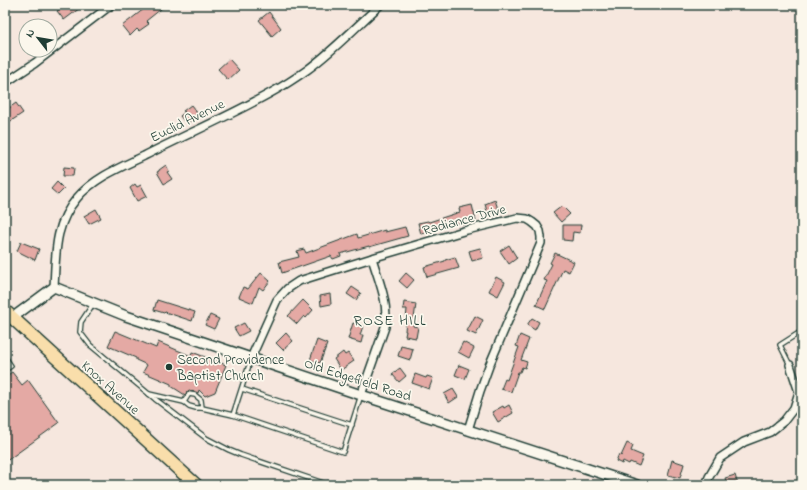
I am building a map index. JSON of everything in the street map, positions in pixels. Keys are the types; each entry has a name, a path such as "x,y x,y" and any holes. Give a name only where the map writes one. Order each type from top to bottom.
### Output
{"main road":[{"name":"Knox Avenue","path":"8,317 192,484"}],"street":[{"path":"5,83 35,63 111,5"},
{"name":"Euclid Avenue","path":"54,287 55,251 59,231 66,213 85,190 107,174 242,108 274,91 308,70 380,5"},
{"name":"Radiance Drive","path":"251,358 277,300 287,289 299,281 467,230 517,218 527,219 537,226 540,231 541,243 489,366 468,430"},
{"path":"361,395 385,327 386,318 385,301 372,258"},
{"path":"8,317 54,287"},
{"name":"Old Edgefield Road","path":"54,287 126,316 361,395 637,485"},
{"path":"706,485 720,458 744,442 770,432 784,421 794,408 799,392 790,365"}],"lane":[{"path":"94,303 81,322 80,332 90,345 148,394 206,438 222,447 241,456 330,485"},
{"path":"790,365 780,345 802,331"},
{"path":"5,357 11,366 5,370"},
{"path":"233,415 251,358"},
{"path":"242,389 352,425"},
{"path":"148,394 184,402 189,406 196,408 233,415 343,452 361,395"},
{"path":"184,402 189,394 195,395 201,400 202,408"}],"building":[{"path":"65,5 84,5 64,20 57,11"},
{"path":"149,5 166,5 146,21 149,24 139,31 137,29 130,36 122,26"},
{"path":"269,12 281,28 272,36 259,20"},
{"path":"229,59 239,70 228,80 218,69"},
{"path":"16,103 23,113 5,125 5,111"},
{"path":"191,105 198,114 189,122 187,119 184,121 180,116 185,112 183,111"},
{"path":"166,165 169,171 167,172 172,179 164,184 157,172"},
{"path":"64,167 74,168 73,176 63,176"},
{"path":"57,182 64,189 58,195 51,189"},
{"path":"135,184 137,187 141,185 147,196 137,201 130,188"},
{"path":"495,200 499,212 488,215 485,204"},
{"path":"472,205 476,221 462,224 462,222 421,234 418,223 429,222 460,212 459,208"},
{"path":"562,206 570,214 561,222 553,213"},
{"path":"96,209 101,218 89,224 84,216"},
{"path":"563,225 581,225 580,233 573,232 572,241 563,240"},
{"path":"405,227 408,236 340,254 341,256 333,259 331,256 282,273 279,262 299,257 297,251 304,249 306,253 357,234 358,238 385,230 385,232"},
{"path":"21,242 39,249 35,260 17,251"},
{"path":"509,245 517,258 509,264 500,251"},
{"path":"480,248 483,258 472,261 469,251"},
{"path":"555,253 574,262 569,272 563,269 545,309 536,305 547,281 544,280 552,264 550,263"},
{"path":"455,257 459,268 427,277 424,267"},
{"path":"261,273 270,281 263,290 259,287 253,303 239,297 243,287 248,289"},
{"path":"406,273 414,280 407,288 399,281"},
{"path":"496,277 505,282 498,296 489,291"},
{"path":"352,287 361,293 356,300 347,294"},
{"path":"330,294 331,304 321,306 320,296"},
{"path":"157,300 195,312 192,321 154,310"},
{"path":"303,300 313,310 306,318 304,316 297,324 288,316"},
{"path":"404,302 416,304 413,326 418,327 416,338 405,336 407,309 403,309"},
{"path":"210,315 219,319 214,329 205,325"},
{"path":"475,316 483,320 476,335 467,331"},
{"path":"532,318 539,322 535,330 527,325"},
{"path":"244,323 249,331 239,336 234,328"},
{"path":"353,323 363,326 360,335 363,335 361,343 348,339"},
{"path":"115,331 156,348 158,342 191,356 192,352 226,365 215,392 205,396 199,390 198,393 189,391 185,395 171,386 171,384 143,372 147,365 136,360 136,358 108,346"},
{"path":"286,333 293,341 283,350 276,343"},
{"path":"520,335 529,339 521,360 527,362 525,368 522,367 520,372 518,372 511,392 501,389 505,379 507,380 519,347 516,346"},
{"path":"317,340 327,344 320,363 310,360"},
{"path":"463,342 474,348 469,358 458,352"},
{"path":"401,346 413,349 410,360 398,356"},
{"path":"343,352 345,355 348,353 354,361 341,370 334,359"},
{"path":"459,365 469,369 465,379 455,375"},
{"path":"400,368 406,376 399,382 392,374"},
{"path":"12,372 22,385 28,380 59,423 5,462 5,377"},
{"path":"415,374 426,378 427,376 433,378 429,389 412,383"},
{"path":"453,389 458,397 449,403 444,394"},
{"path":"509,405 513,413 498,422 492,412 503,406 504,408"},
{"path":"627,443 633,446 631,451 643,456 639,466 630,462 629,464 623,461 622,464 616,461 619,454 621,456"},
{"path":"672,460 684,464 680,478 668,475"},
{"path":"735,475 738,485 727,485 725,478"}],"place":[{"name":"Second Providence Baptist Church","path":"169,367"}],"district":[{"name":"ROSE HILL","path":"390,320"}]}
